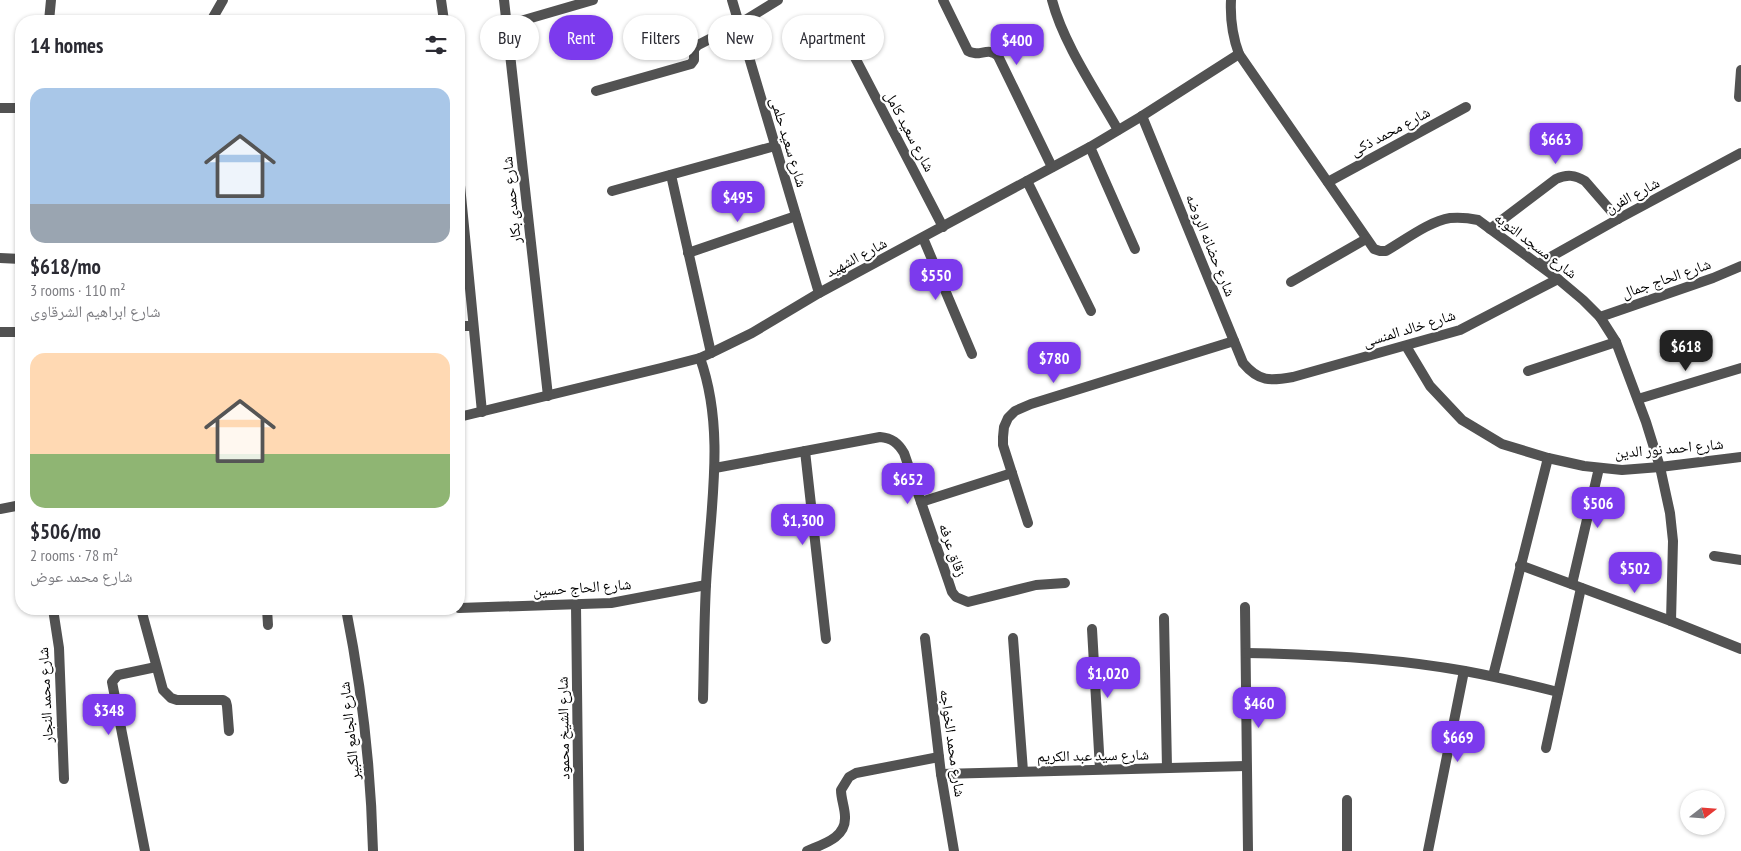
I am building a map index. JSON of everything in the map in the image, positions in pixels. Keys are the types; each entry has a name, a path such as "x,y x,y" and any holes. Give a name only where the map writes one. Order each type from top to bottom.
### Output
{"street":[{"path":"50,15 52,0"},
{"path":"214,15 223,0"},
{"path":"441,0 443,15"},
{"name":"شارع حمدى بكار","path":"504,0 506,15"},
{"path":"539,16 593,0"},
{"name":"شارع سعيد حلمى","path":"732,0 736,15"},
{"path":"754,15 778,0"},
{"path":"943,0 968,51 976,55 992,51 998,56 1052,167"},
{"path":"1052,0 1058,21 1069,43 1118,130"},
{"name":"شارع مسجد التوبه","path":"1231,0 1232,36 1239,54 1374,248 1380,251 1386,250 1436,223 1450,218 1478,220 1558,279 1600,317 1616,342 1638,399 1660,467 1670,512 1673,541 1672,621"},
{"path":"596,91 691,64 694,60 694,49 708,40"},
{"name":"شارع الشهيد","path":"465,416 700,358 711,353 752,333 819,293 1090,147 1239,54"},
{"name":"شارع حمدى بكار","path":"511,60 548,396"},
{"name":"شارع سعيد حلمى","path":"750,60 819,293"},
{"name":"شارع سعيد كامل","path":"856,60 943,227"},
{"path":"1738,97 1741,70"},
{"name":"شارع محمد ذكى","path":"1328,182 1466,107"},
{"path":"0,108 15,108"},
{"name":"شارع حضانه الروضه","path":"1142,116 1243,363 1251,372 1261,378"},
{"path":"612,191 775,146"},
{"path":"1090,147 1135,249"},
{"name":"شارع الفرن","path":"1538,264 1741,153"},
{"path":"671,175 711,353"},
{"path":"1490,229 1556,179 1563,176 1579,177 1585,181 1618,219"},
{"path":"1027,181 1091,311"},
{"path":"688,253 796,216"},
{"path":"923,238 972,354"},
{"path":"1291,282 1366,239"},
{"path":"465,240 482,412"},
{"path":"0,258 15,259"},
{"name":"شارع الحاج جمال","path":"1600,317 1713,278 1741,266"},
{"name":"شارع خالد المنسى","path":"1261,378 1275,380 1293,377 1460,330 1558,279"},
{"path":"465,326 473,326"},
{"path":"0,332 15,332"},
{"path":"1028,523 1003,444 1004,427 1008,418 1015,411 1234,341"},
{"path":"1528,371 1616,342"},
{"name":"شارع احمد نور الدين","path":"1406,346 1430,386 1462,420 1502,444 1548,458 1584,466 1622,470 1741,457"},
{"path":"700,358 706,375 711,409 715,468 706,585 703,699"},
{"path":"1638,399 1741,368"},
{"name":"زقاق عرفه","path":"715,468 880,437 888,438 900,446 904,453 952,592 962,600 975,601 1008,591 1065,583"},
{"path":"805,451 826,639"},
{"path":"1493,676 1548,458"},
{"path":"1546,748 1599,468"},
{"path":"920,502 1012,473"},
{"path":"0,508 15,507"},
{"path":"1714,556 1741,560"},
{"path":"1520,565 1741,648"},
{"name":"شارع الحاج حسين","path":"465,608 611,603 706,585"},
{"name":"شارع الشيخ محمود","path":"576,605 579,851"},
{"path":"1245,607 1248,851"},
{"name":"شارع محمد النجار","path":"54,615 59,648 64,779"},
{"path":"143,615 164,690 171,698 182,701 219,699 226,702 229,731"},
{"path":"267,615 268,625"},
{"name":"شارع الجامع الكبير","path":"348,615 359,678 367,747 373,851"},
{"path":"1164,618 1167,768"},
{"path":"1092,630 1100,769"},
{"name":"شارع محمد الخواجه","path":"925,638 941,774 954,851"},
{"path":"1013,638 1023,771"},
{"path":"1246,652 1392,660 1493,676 1558,692"},
{"path":"145,851 112,682 118,675 156,667"},
{"path":"1428,851 1464,671"},
{"path":"807,851 830,841 842,831 845,816 841,790 849,777 864,772 939,757"},
{"name":"شارع سيد عبد الكريم","path":"941,774 1246,766"},
{"path":"1347,800 1347,851"}]}
